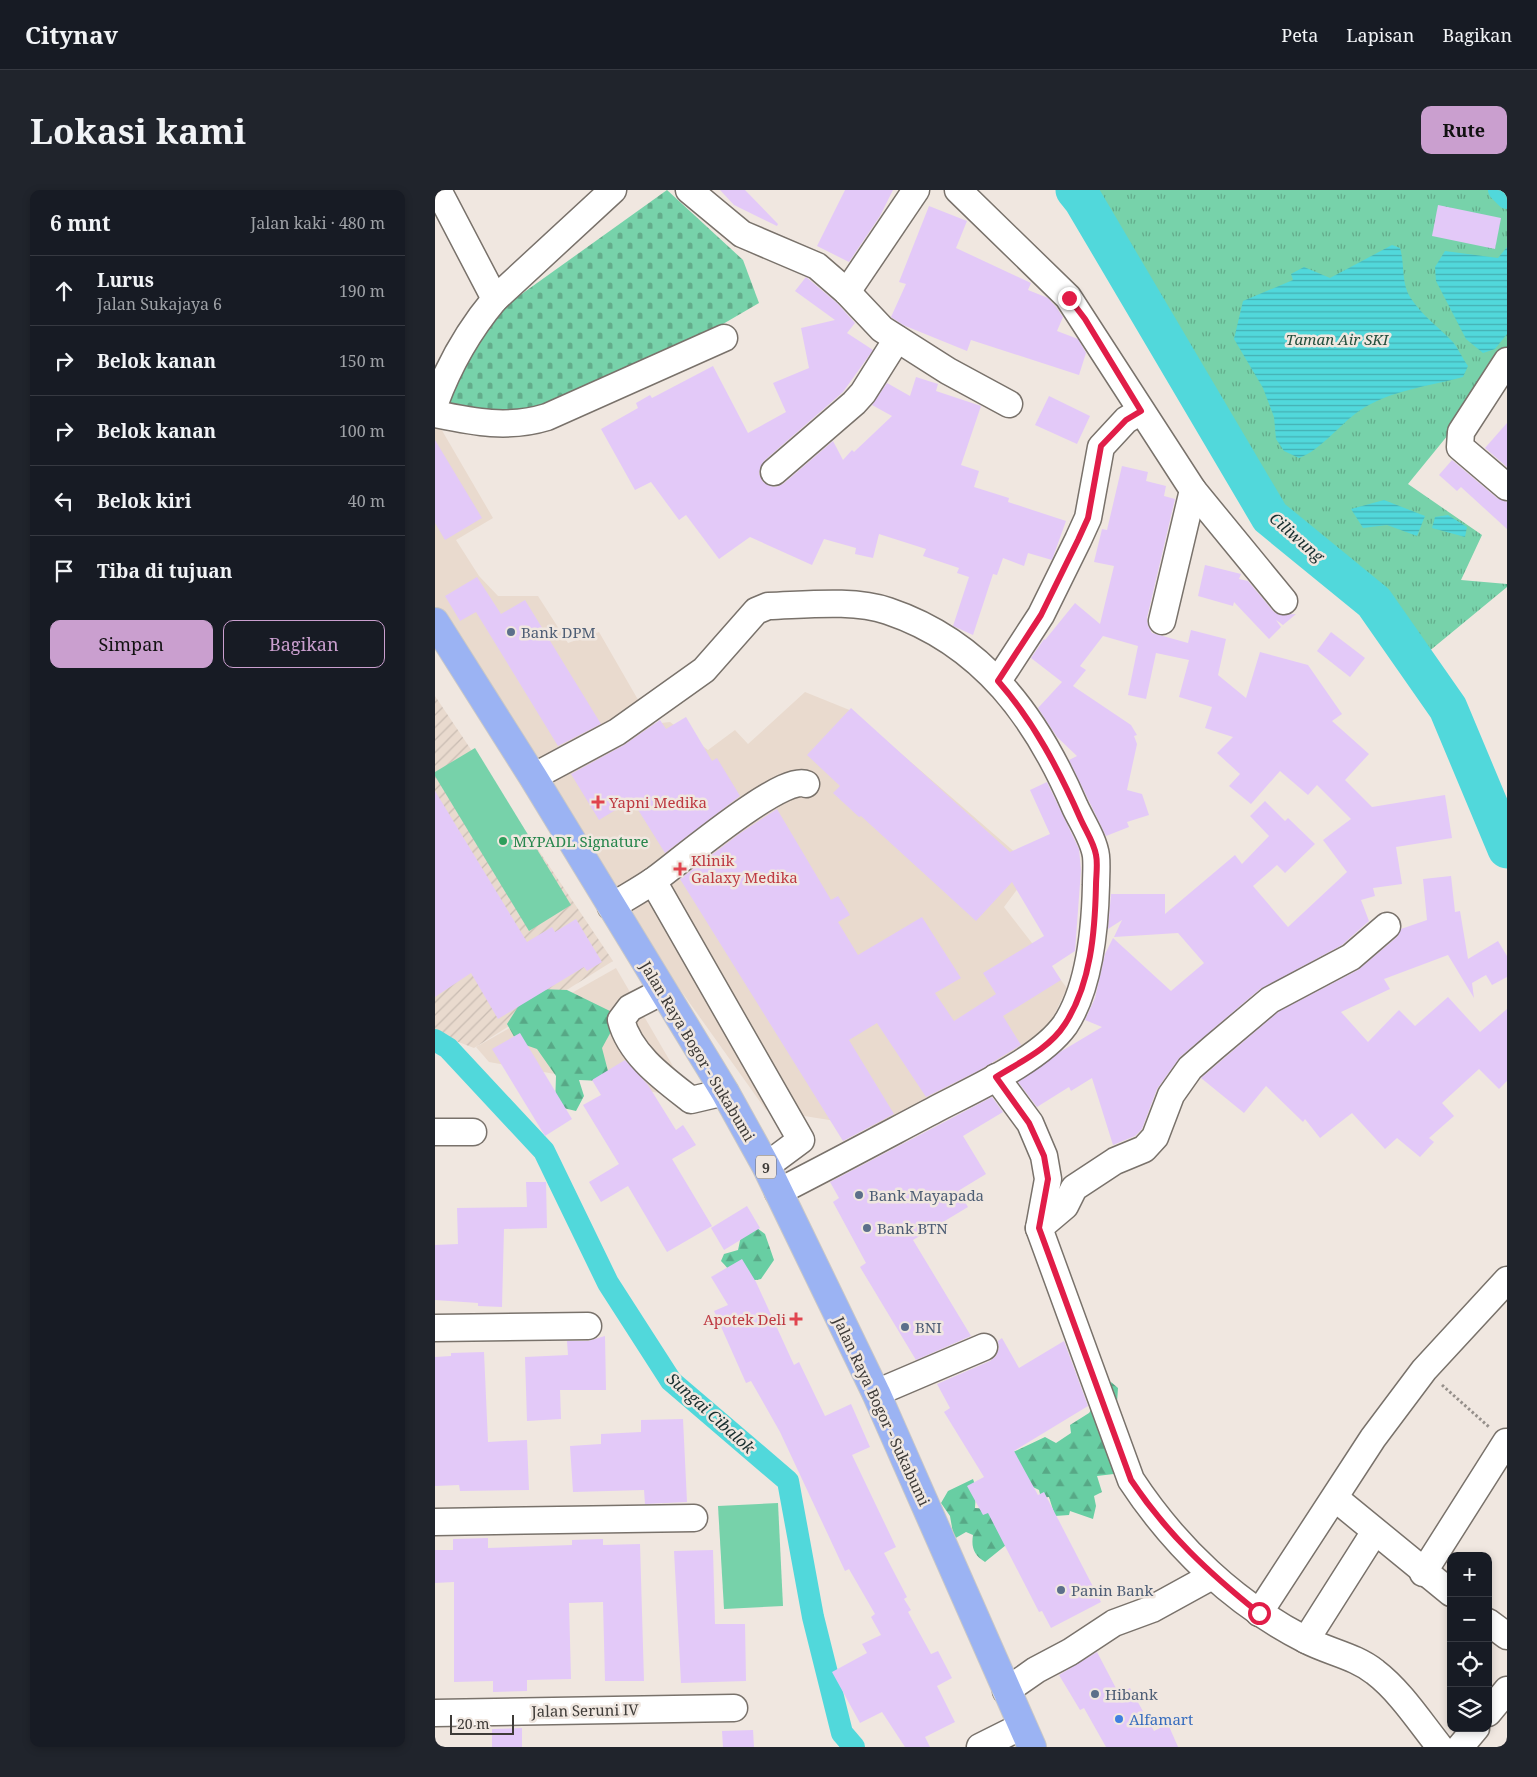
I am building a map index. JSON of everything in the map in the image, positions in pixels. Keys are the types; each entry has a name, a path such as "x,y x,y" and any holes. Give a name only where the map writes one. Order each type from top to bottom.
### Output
{"highway":[{"name":"Jalan Raya Bogor - Sukabumi","path":"435,622 533,777 725,1092 766,1166 876,1392 1027,1736"}],"street":[{"path":"438,190 495,299"},
{"path":"435,403 468,334 495,299 613,190"},
{"path":"689,190 742,234 817,266 847,292 882,329 948,371 1009,404"},
{"path":"847,292 916,190"},
{"path":"958,190 1069,298 1085,319 1141,411 1193,490 1284,601"},
{"path":"435,414 485,424 530,423 724,338"},
{"path":"774,472 858,398 897,338"},
{"path":"1504,373 1461,432 1459,439 1460,447 1507,487"},
{"path":"998,681 1041,615 1088,518 1101,446 1126,420 1141,411"},
{"path":"1162,621 1193,490"},
{"path":"533,777 617,732 704,670 757,611 768,606 845,605 886,610 950,640 977,660 998,681 1016,702 1046,748 1070,794 1096,854 1095,926 1088,964 1078,997 1065,1025 1043,1048 996,1077 778,1192"},
{"path":"611,907 653,881 766,796 795,782 805,784"},
{"path":"653,881 801,1140 766,1166"},
{"path":"1039,1228 1065,1206 1074,1188 1115,1161 1145,1149 1155,1137 1171,1095 1190,1068 1213,1048 1270,1000 1351,957 1387,926"},
{"path":"663,992 630,1008 621,1020 625,1036 664,1079 691,1100 725,1092"},
{"path":"996,1077 1029,1123 1044,1156 1048,1179 1039,1228 1131,1480 1153,1514 1212,1576 1259,1613 1306,1640 1336,1654 1362,1662 1377,1673 1439,1747"},
{"path":"435,1132 473,1132"},
{"path":"1259,1613 1373,1438 1424,1370 1507,1280"},
{"path":"435,1328 588,1326"},
{"path":"876,1392 984,1347"},
{"path":"1423,1573 1506,1442"},
{"path":"1335,1498 1376,1530 1423,1573 1447,1590"},
{"path":"435,1522 694,1518"},
{"path":"1306,1640 1372,1536"},
{"path":"1006,1691 1036,1670 1070,1652 1114,1623 1152,1609 1212,1576"},
{"path":"1492,1625 1507,1636"},
{"path":"1492,1708 1507,1690"},
{"name":"Jalan Seruni IV","path":"435,1713 734,1708"},
{"path":"1460,1747 1473,1732"},
{"path":"980,1747 1027,1736"}],"path":[{"path":"1424,1370 1506,1442"}],"shaded area":[{"path":"435,426 440,427 493,518 456,540 479,576 498,596 538,596 568,643 599,632 652,724 670,722 708,750 735,730 748,744 805,692 852,711 1033,868 1004,907 1067,988 1048,1028 893,1130 766,1110 435,646"},
{"path":"435,696 613,961 474,1048 435,1033"},
{"path":"616,968 692,1099 489,1062 476,1047"}],"green space":[{"path":"667,190 743,260 759,303 632,377 531,414 443,412 491,316"},
{"name":"Taman Air SKI","path":"1074,190 1507,190 1507,350 1479,397 1408,484 1482,535 1461,580 1507,584 1507,587 1416,662 1374,602 1270,517 1083,201"},
{"name":"MYPADL Signature","path":"475,748 571,905 529,931 435,776 435,772"},
{"path":"540,989 567,990 612,1012 613,1028 602,1048 609,1075 602,1081 579,1080 584,1096 576,1111 555,1106 556,1076 537,1049 517,1042 507,1024 523,999"},
{"path":"757,1228 765,1234 774,1260 761,1279 747,1280 738,1278 721,1261 724,1254 738,1250 741,1236"},
{"path":"1111,1382 1118,1388 1115,1432 1122,1473 1097,1476 1102,1492 1094,1496 1096,1506 1093,1519 1070,1511 1069,1515 1055,1516 1049,1497 1041,1498 1039,1490 1013,1477 1007,1455 1045,1437 1056,1443 1071,1433 1070,1425 1089,1413"},
{"path":"973,1479 976,1488 975,1508 1001,1510 1006,1545 985,1562 974,1551 972,1544 973,1535 966,1532 954,1539 950,1516 941,1503 948,1491"},
{"path":"778,1503 783,1606 724,1609 718,1506"}],"water":[{"path":"1392,245 1400,248 1405,285 1410,297 1453,343 1468,366 1463,377 1383,398 1359,411 1315,449 1299,458 1284,451 1276,439 1274,417 1263,388 1234,339 1243,301 1293,280 1291,274 1304,267 1330,278"},
{"path":"1507,247 1507,334 1495,349 1483,353 1466,339 1436,281 1435,267 1445,251 1498,258"},
{"path":"1384,500 1425,516 1417,536 1387,525 1363,528 1351,509"},
{"path":"1448,515 1467,527 1465,537 1432,528 1435,517"}],"building":[{"path":"720,190 745,190 778,224 777,226 734,205"},
{"path":"845,190 893,190 880,216 849,262 817,246"},
{"path":"1438,205 1501,218 1495,249 1432,236"},
{"path":"929,206 967,221 956,248 1031,283 1028,290 1048,298 1056,307 1063,317 1057,331 1078,339 1086,353 1079,375 971,340 967,351 903,325 891,317 906,284 899,282"},
{"path":"806,277 837,303 855,323 847,333 873,350 843,392 764,461 759,474 763,482 776,487 783,484 833,441 843,460 892,416 872,405 887,383 910,396 916,377 938,384 936,391 981,406 961,465 979,471 974,487 1009,498 1008,502 1066,521 1052,560 1028,553 1024,566 1003,558 997,575 993,574 973,635 953,626 969,577 957,573 959,568 923,556 926,549 879,534 873,558 855,554 856,548 824,539 812,565 750,537 719,559 686,515 679,520 651,482 635,490 601,429 638,408 636,403 650,395 652,398 713,366 748,433 786,412 773,383 809,368 801,328 835,320 795,291"},
{"path":"1049,396 1090,416 1077,444 1035,425"},
{"path":"1507,423 1507,467 1485,448"},
{"path":"435,440 482,518 445,540 435,523"},
{"path":"1452,460 1497,498 1507,502 1507,529 1461,487 1457,491 1439,475"},
{"path":"1122,466 1148,472 1146,481 1166,486 1164,496 1175,499 1147,618 1152,633 1188,643 1191,630 1226,639 1218,675 1246,698 1260,652 1308,665 1342,714 1332,721 1369,754 1345,780 1372,807 1445,795 1452,838 1396,847 1402,884 1373,888 1375,896 1361,900 1369,921 1342,945 1260,989 1180,1057 1157,1089 1142,1129 1135,1136 1113,1145 1092,1078 1071,1091 1069,1087 1037,1107 1018,1082 1060,1052 1102,1027 1085,1020 1095,998 1105,954 1113,938 1171,991 1204,963 1178,933 1114,937 1122,920 1108,929 1111,894 1165,894 1165,914 1235,855 1242,864 1269,836 1250,816 1265,801 1285,821 1288,818 1315,844 1285,873 1277,865 1253,886 1288,927 1347,872 1323,840 1351,819 1317,785 1308,795 1280,771 1251,804 1229,786 1240,774 1217,753 1233,737 1205,728 1212,707 1179,697 1189,660 1156,653 1146,699 1128,695 1138,646 1103,636 1080,666 1086,670 1073,686 1131,725 1137,735 1134,736 1137,744 1127,790 1142,794 1149,815 1127,822 1129,827 1106,836 1069,760 1077,756 1057,737 1038,708 1062,682 1031,658 1044,639 1075,603 1100,624 1114,566 1094,562 1102,529 1107,530"},
{"path":"1205,565 1241,574 1239,579 1248,581 1273,611 1279,615 1296,614 1283,625 1276,620 1281,627 1269,639 1234,602 1233,606 1198,596"},
{"path":"477,577 501,614 525,600 601,724 558,746 476,612 460,621 445,596"},
{"path":"1331,632 1365,658 1350,677 1317,651"},
{"path":"851,708 1010,852 1050,834 1030,790 1047,782 1079,849 1081,870 1075,951 1052,966 1061,980 1003,1016 1021,1045 980,1070 926,1097 877,1023 849,1040 894,1114 843,1141 680,879 739,834 777,809 831,900 838,896 850,915 838,922 858,955 922,917 961,978 935,993 954,1021 996,994 983,973 1044,936 1012,882 976,921 861,816 859,817 833,793 840,786 807,755"},
{"path":"686,717 712,761 717,758 740,796 665,853 632,800 599,820 571,774 624,745 660,720 666,729"},
{"path":"435,791 527,942 552,927 555,932 576,919 602,962 587,971 584,967 498,1019 471,973 435,997"},
{"path":"1451,876 1455,912 1460,911 1468,959 1498,941 1507,956 1507,977 1492,985 1486,975 1472,983 1474,998 1448,955 1384,979 1390,989 1341,1012 1368,1042 1399,1010 1415,1026 1448,997 1480,1032 1507,1009 1507,1081 1499,1089 1479,1069 1442,1103 1454,1116 1429,1138 1434,1142 1420,1157 1397,1138 1385,1149 1352,1113 1320,1138 1305,1119 1303,1122 1266,1086 1244,1113 1201,1078 1278,1012 1358,970 1397,937 1401,929 1427,920 1423,879"},
{"path":"520,1033 572,1119 545,1136 492,1049"},
{"path":"625,1060 648,1085 676,1130 683,1125 696,1145 672,1159 712,1226 667,1252 628,1186 601,1202 589,1182 619,1164 583,1105 601,1095 592,1080"},
{"path":"992,1097 1003,1112 963,1136 986,1174 958,1191 968,1207 913,1240 971,1336 916,1360 860,1267 866,1263 833,1202 839,1198 830,1182"},
{"path":"526,1182 546,1182 547,1228 504,1229 502,1307 435,1300 435,1245 458,1244 457,1208 527,1207"},
{"path":"747,1206 760,1228 724,1250 711,1228"},
{"path":"742,1259 756,1282 794,1365 799,1362 825,1416 851,1404 870,1447 852,1455 896,1547 884,1553 907,1597 904,1599 911,1610 908,1612 931,1654 938,1651 952,1678 937,1686 955,1722 925,1737 930,1747 905,1747 882,1712 860,1723 832,1672 867,1653 862,1644 881,1635 871,1617 875,1614 849,1569 845,1571 780,1432 751,1381 746,1383 714,1311 728,1305 711,1277"},
{"path":"605,1336 606,1390 560,1390 561,1419 527,1421 525,1357 568,1355 567,1341 588,1341"},
{"path":"1002,1338 1019,1368 1064,1341 1088,1406 1014,1451 1038,1495 1044,1492 1101,1602 1051,1628 1042,1611 1039,1612 988,1513 983,1515 967,1486 984,1477 944,1412 950,1408 937,1384 990,1361 996,1356 999,1348 998,1341"},
{"path":"484,1352 488,1442 527,1440 529,1490 460,1491 459,1485 435,1486 435,1357 451,1356 451,1353"},
{"path":"683,1419 687,1502 645,1504 644,1490 573,1492 570,1446 601,1444 601,1434 641,1432 641,1420"},
{"path":"488,1538 488,1548 572,1545 572,1540 603,1539 603,1545 640,1544 644,1681 605,1681 603,1602 569,1603 571,1679 527,1680 527,1691 493,1692 493,1681 454,1682 454,1582 435,1583 435,1550 453,1550 453,1539"},
{"path":"713,1550 715,1624 745,1624 746,1681 681,1683 674,1551"},
{"path":"1097,1652 1119,1694 1130,1688 1154,1731 1168,1724 1178,1747 1106,1747 1084,1708 1080,1710 1059,1675"},
{"path":"522,1728 522,1747 492,1747 492,1729"},
{"path":"753,1730 754,1747 723,1747 722,1731"}],"waterway":[{"name":"Ciliwung","path":"1075,190 1083,200 1270,517 1374,602 1448,708 1507,849"},
{"path":"1499,190 1507,198"},
{"name":"Sungai Cibalok","path":"435,1040 448,1048 544,1151 608,1283 671,1381 788,1481 813,1617 842,1733 854,1747"}],"place":[{"name":"Bank DPM","path":"511,632"},
{"name":"Yapni Medika","path":"598,802"},
{"name":"MYPADL Signature","path":"503,841"},
{"name":"Klinik Galaxy Medika","path":"680,869"},
{"name":"Bank Mayapada","path":"859,1195"},
{"name":"Bank BTN","path":"867,1228"},
{"name":"Apotek Deli","path":"796,1319"},
{"name":"BNI","path":"905,1327"},
{"name":"Panin Bank","path":"1061,1590"},
{"name":"Hibank","path":"1095,1694"},
{"name":"Alfamart","path":"1119,1719"}],"route":[{"path":"1069,298 1085,319 1100,347 1141,411 1126,420 1101,446 1088,518 1041,615 998,681 1016,702 1046,748 1070,794 1096,854 1095,926 1088,964 1078,997 1065,1025 1043,1048 996,1077 1029,1123 1044,1156 1048,1179 1039,1228 1131,1480 1153,1514 1212,1576 1259,1613"}]}
